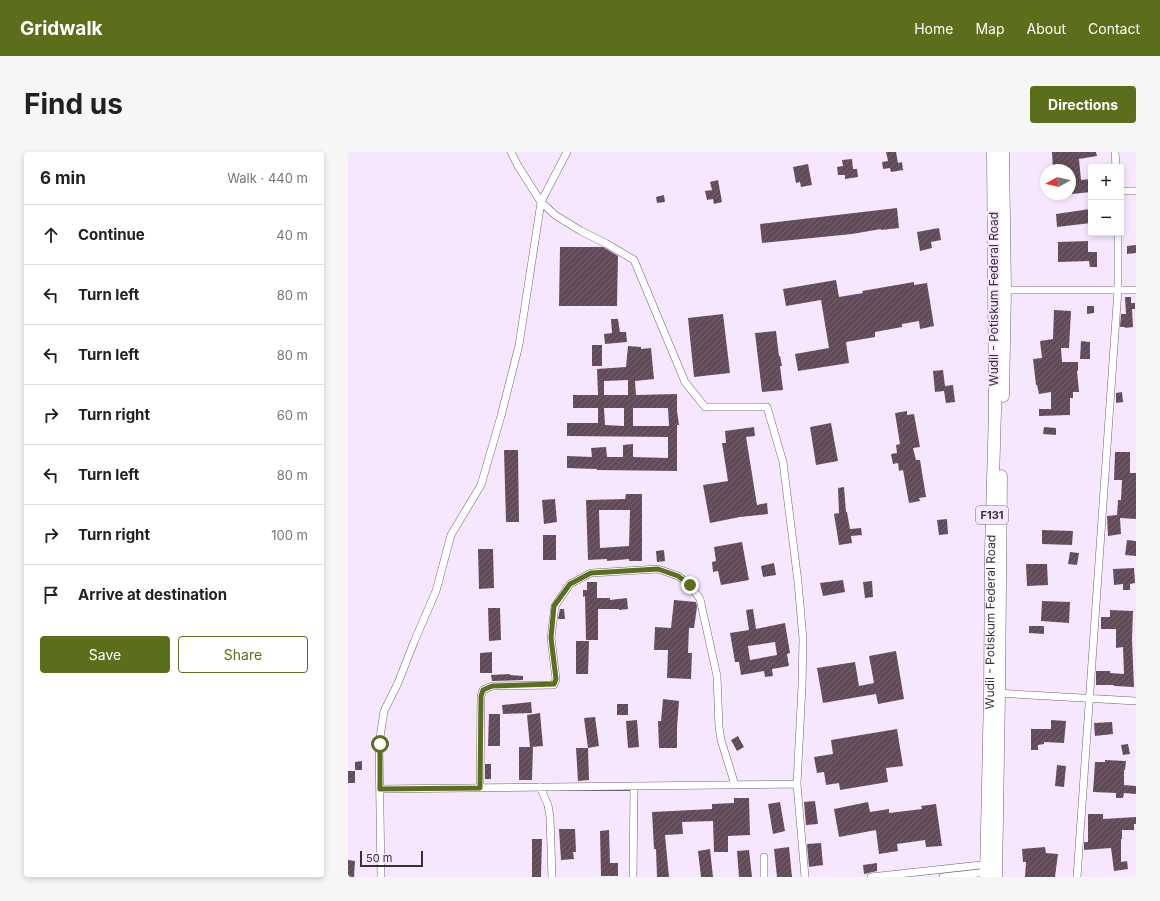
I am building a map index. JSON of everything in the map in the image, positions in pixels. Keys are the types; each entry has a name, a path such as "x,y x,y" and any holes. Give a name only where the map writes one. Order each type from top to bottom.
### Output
{"main road":[{"name":"Wudil - Potiskum Federal Road","path":"991,871 994,693 1001,492 999,304 993,152"},
{"name":"Wudil - Potiskum Federal Road","path":"999,304 1004,290 1003,152"}],"street":[{"path":"511,152 518,166 541,202 555,216 634,260 685,382 704,407 767,407 783,462 798,582 802,639 802,686 797,784 805,877"},
{"path":"381,877 380,744 384,711 398,682 436,591 451,535 481,485 501,416 519,345 541,202 567,152"},
{"path":"1115,152 1116,164"},
{"path":"1124,191 1136,191"},
{"path":"1077,877 1088,698 1118,289 1118,236"},
{"path":"1004,290 1136,290"},
{"path":"480,788 481,696 483,690 492,686 554,684 556,679 551,638 554,606 570,584 591,573 658,569 678,576 690,585 700,599 717,676 721,740 735,785"},
{"path":"994,693 1136,701"},
{"path":"380,789 797,784"},
{"path":"633,877 634,786"},
{"path":"540,787 548,806 550,817 552,877"},
{"path":"764,857 764,877"},
{"path":"871,877 991,871"},
{"path":"943,877 991,871"}],"building":[{"path":"886,152 896,152 898,163 902,162 903,170 891,172 890,168 883,169 882,162 888,161"},
{"path":"1052,152 1096,152 1097,156 1079,159 1081,180 1088,179 1088,192 1076,194 1076,164 1053,164"},
{"path":"852,159 853,169 857,169 858,177 845,179 845,175 838,175 837,167 843,166 842,160"},
{"path":"808,164 812,185 801,187 800,182 796,183 793,167"},
{"path":"718,180 722,202 714,204 713,199 707,200 705,191 712,190 710,182"},
{"path":"664,195 665,202 657,203 656,197"},
{"path":"897,208 899,228 762,243 760,224"},
{"path":"1088,209 1088,223 1057,227 1056,214"},
{"path":"939,228 941,240 931,242 932,248 920,251 917,232"},
{"path":"1088,241 1088,252 1097,252 1097,267 1090,267 1089,261 1058,262 1058,242"},
{"path":"1136,245 1136,253 1127,254 1127,246"},
{"path":"560,247 603,247 618,256 617,306 559,306"},
{"path":"836,280 839,297 863,293 862,291 914,282 914,285 927,283 934,326 920,329 919,321 902,324 902,327 875,332 875,337 846,342 849,363 798,371 795,354 829,348 821,300 786,306 783,289"},
{"path":"1125,297 1131,297 1131,303 1135,303 1135,309 1132,309 1133,327 1120,327 1121,314 1126,314"},
{"path":"1087,306 1094,306 1094,313 1087,314"},
{"path":"1054,310 1071,311 1069,348 1061,348 1062,362 1078,362 1077,371 1079,392 1073,392 1073,398 1070,398 1070,415 1039,416 1039,409 1051,409 1051,392 1039,394 1036,385 1033,359 1042,358 1040,341 1053,339"},
{"path":"723,314 730,373 694,377 688,318"},
{"path":"611,319 618,319 620,332 626,332 627,342 605,344 604,334 612,333"},
{"path":"776,331 779,356 782,366 780,366 783,390 762,392 755,333"},
{"path":"1081,341 1090,342 1090,359 1080,359"},
{"path":"592,345 602,345 602,366 592,366"},
{"path":"628,346 641,347 641,349 651,348 654,379 635,381 636,395 677,394 679,425 677,425 677,471 567,468 567,456 592,457 591,448 606,447 607,457 623,457 623,445 633,444 633,457 668,458 668,437 567,436 567,423 598,423 598,408 573,408 573,395 598,395 597,369 626,367","holes":["628,380 628,395 604,395 604,381","604,408 624,408 624,426 605,425","633,408 668,408 669,426 633,426"]},
{"path":"943,370 945,386 953,385 955,402 946,403 944,391 935,392 933,371"},
{"path":"1122,392 1123,402 1116,403 1116,393"},
{"path":"907,411 907,415 914,414 920,447 913,448 916,460 920,460 926,497 919,498 920,501 909,503 903,470 899,471 898,463 893,464 891,454 897,453 896,445 900,444 895,413"},
{"path":"831,423 838,461 816,465 810,427"},
{"path":"754,427 755,436 746,437 757,505 767,503 768,514 740,517 710,523 703,485 728,481 722,443 726,443 725,431"},
{"path":"1044,427 1056,428 1056,435 1043,434"},
{"path":"504,450 518,450 519,522 506,522"},
{"path":"1115,452 1130,452 1130,473 1136,473 1136,519 1120,518 1121,534 1108,536 1107,516 1117,515 1118,500 1121,500 1122,480 1114,480"},
{"path":"844,487 846,512 850,529 861,528 862,535 851,536 852,543 839,545 834,514 839,513 838,488"},
{"path":"626,494 642,494 642,561 629,561 629,559 607,561 607,559 588,560 586,500 625,499","holes":["599,510 630,510 629,546 600,548"]},
{"path":"555,499 557,522 544,524 542,500"},
{"path":"947,519 948,534 939,535 937,520"},
{"path":"1042,530 1073,531 1072,545 1042,544"},
{"path":"543,535 556,535 556,560 543,560"},
{"path":"1127,540 1136,541 1136,556 1125,555"},
{"path":"742,542 749,580 721,585 718,571 713,572 712,562 716,561 714,547"},
{"path":"478,549 493,549 494,588 479,589"},
{"path":"664,550 665,561 657,562 656,551"},
{"path":"1070,552 1079,553 1077,565 1068,564"},
{"path":"774,563 776,575 763,577 761,566"},
{"path":"1026,564 1047,564 1048,585 1027,586"},
{"path":"1134,568 1135,583 1130,584 1130,590 1123,590 1123,584 1114,585 1113,569"},
{"path":"843,580 845,592 823,596 820,583"},
{"path":"872,581 873,597 865,598 863,582"},
{"path":"587,582 597,582 597,598 610,598 610,600 627,598 628,609 598,609 598,640 586,640 585,596 583,597 583,590 587,590"},
{"path":"674,600 696,602 697,607 694,628 689,628 688,653 692,653 691,679 667,678 668,650 654,650 655,627 671,628"},
{"path":"1042,601 1070,602 1069,623 1041,621"},
{"path":"488,608 500,608 501,640 489,641"},
{"path":"560,609 564,609 565,619 558,619"},
{"path":"753,609 756,629 785,623 790,653 787,654 789,666 772,669 773,676 765,677 764,671 741,675 739,662 735,662 730,633 749,630 746,610","holes":["775,642 777,655 750,660 748,646"]},
{"path":"1110,610 1133,611 1132,639 1134,687 1096,685 1096,671 1110,671 1110,673 1124,674 1123,647 1116,648 1116,629 1101,629 1101,617 1110,617"},
{"path":"1029,626 1044,626 1044,634 1029,633"},
{"path":"576,641 589,641 588,674 576,674"},
{"path":"896,651 904,699 878,704 876,694 823,703 817,668 855,662 859,686 874,683 869,656"},
{"path":"492,652 492,673 480,673 480,653"},
{"path":"510,674 523,676 523,680 492,681 491,675"},
{"path":"663,699 679,701 677,748 659,748 658,721 661,721"},
{"path":"531,702 532,713 503,714 502,705"},
{"path":"617,704 628,704 628,715 617,715"},
{"path":"540,713 543,746 530,747 527,715"},
{"path":"489,714 500,714 500,746 488,746"},
{"path":"595,717 599,746 588,748 584,718"},
{"path":"637,720 639,747 628,748 626,721"},
{"path":"1051,720 1066,721 1064,743 1044,742 1044,744 1038,745 1038,750 1031,750 1031,729 1051,729"},
{"path":"1112,722 1113,734 1095,736 1094,723"},
{"path":"897,729 903,766 886,768 888,782 840,790 839,783 826,785 824,772 817,773 814,757 833,754 831,740"},
{"path":"738,736 744,747 737,751 731,740"},
{"path":"1128,744 1130,754 1123,755 1121,745"},
{"path":"519,747 533,747 532,780 519,780"},
{"path":"576,748 588,748 589,780 578,781"},
{"path":"1105,760 1126,761 1124,770 1124,785 1136,786 1136,794 1124,793 1123,798 1116,798 1116,793 1093,792 1095,762 1105,762"},
{"path":"362,761 362,770 355,770 355,762"},
{"path":"485,764 491,764 491,779 485,779"},
{"path":"1057,765 1066,766 1064,787 1055,786"},
{"path":"348,771 355,771 355,783 348,783"},
{"path":"734,798 749,798 750,835 728,836 728,852 714,852 713,821 682,822 683,834 665,835 669,877 657,877 652,812 712,809 712,804 734,803"},
{"path":"815,801 818,824 806,825 804,802"},
{"path":"780,802 785,831 773,834 768,804"},
{"path":"868,802 870,812 889,809 889,813 922,809 921,806 936,804 942,846 926,847 925,840 897,844 898,851 879,854 876,830 839,837 834,809"},
{"path":"1088,814 1103,814 1103,819 1136,817 1134,830 1122,830 1121,862 1127,861 1128,869 1114,871 1111,848 1084,850 1084,842 1088,842"},
{"path":"559,829 575,829 576,852 573,852 574,859 561,860"},
{"path":"609,830 610,863 618,863 618,876 601,876 600,831"},
{"path":"532,839 542,839 541,877 532,877"},
{"path":"821,843 823,865 809,867 807,844"},
{"path":"789,847 792,877 777,877 774,849"},
{"path":"1045,847 1046,853 1058,854 1055,877 1025,877 1026,862 1023,862 1022,849"},
{"path":"710,849 713,877 701,877 698,851"},
{"path":"749,850 752,877 739,877 737,851"},
{"path":"348,860 355,861 354,877 348,877"},
{"path":"877,863 877,871 864,874 863,865"}],"route":[{"path":"380,744 380,789 480,788 481,696 483,690 492,686 554,684 556,679 551,638 554,606 570,584 591,573 658,569 678,576 690,585"}]}
